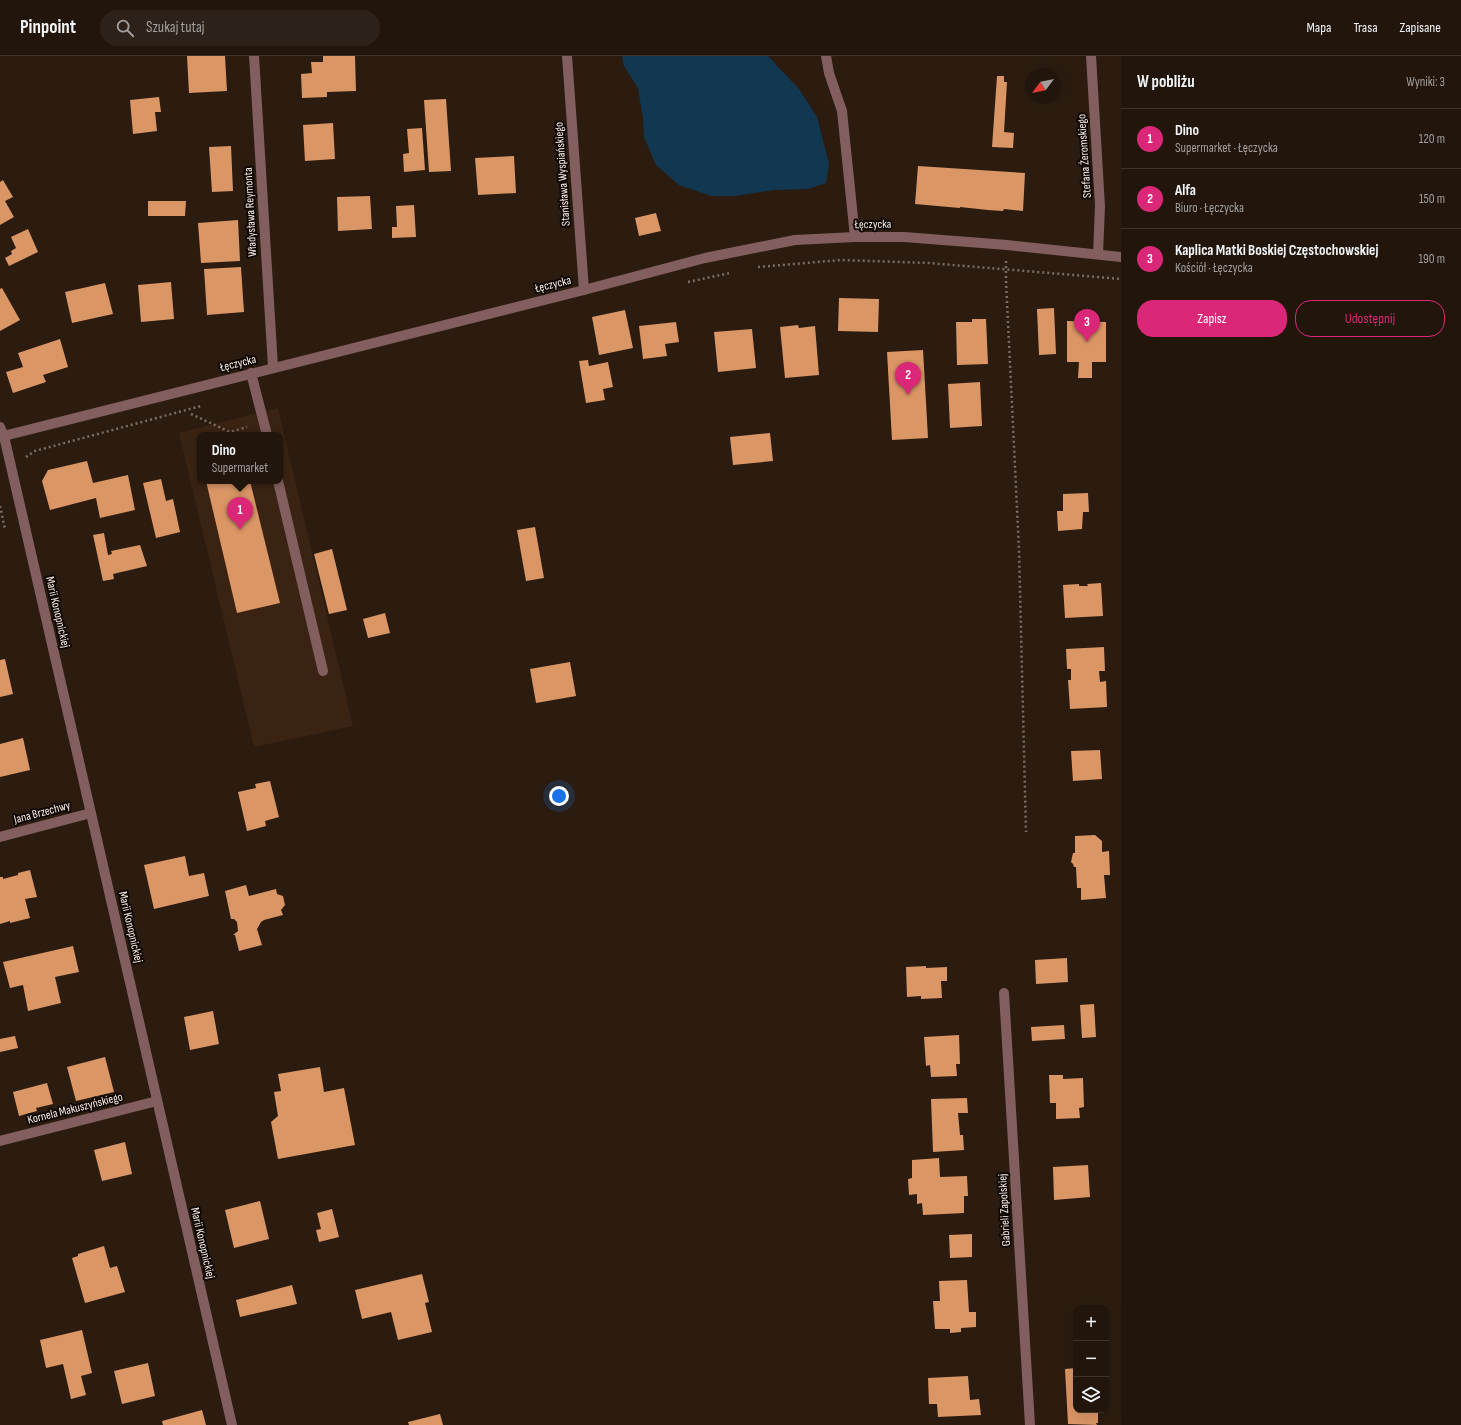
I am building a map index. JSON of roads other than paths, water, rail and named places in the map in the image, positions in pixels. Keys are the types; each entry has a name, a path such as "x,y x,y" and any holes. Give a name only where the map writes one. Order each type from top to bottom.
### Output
{"street":[{"name":"Władysława Reymonta","path":"254,56 273,367"},
{"name":"Stanisława Wyspiańskiego","path":"567,56 584,290"},
{"path":"826,56 829,74 842,111 855,237"},
{"name":"Stefana Żeromskiego","path":"1090,56 1100,206 1098,254"},
{"name":"Łęczycka","path":"1,433 251,373 584,290 705,258 795,240 904,236 1121,257"},
{"path":"251,373 266,432"},
{"name":"Marii Konopnickiej","path":"1,433 14,479 232,1425"},
{"path":"279,484 323,671"},
{"name":"Jana Brzechwy","path":"0,837 91,813"},
{"name":"Gabrieli Zapolskiej","path":"1004,993 1030,1425"},
{"name":"Kornela Makuszyńskiego","path":"0,1141 157,1101"}],"water":[{"path":"622,56 768,56 799,89 817,117 829,164 826,183 808,189 774,190 735,196 711,196 679,185 656,165 644,137 638,88 624,66"}],"place":[{"name":"Kaplica Matki Boskiej Częstochowskiej","path":"1087,342"},
{"name":"Alfa","path":"908,395"},
{"name":"Dino","path":"240,530"}]}
